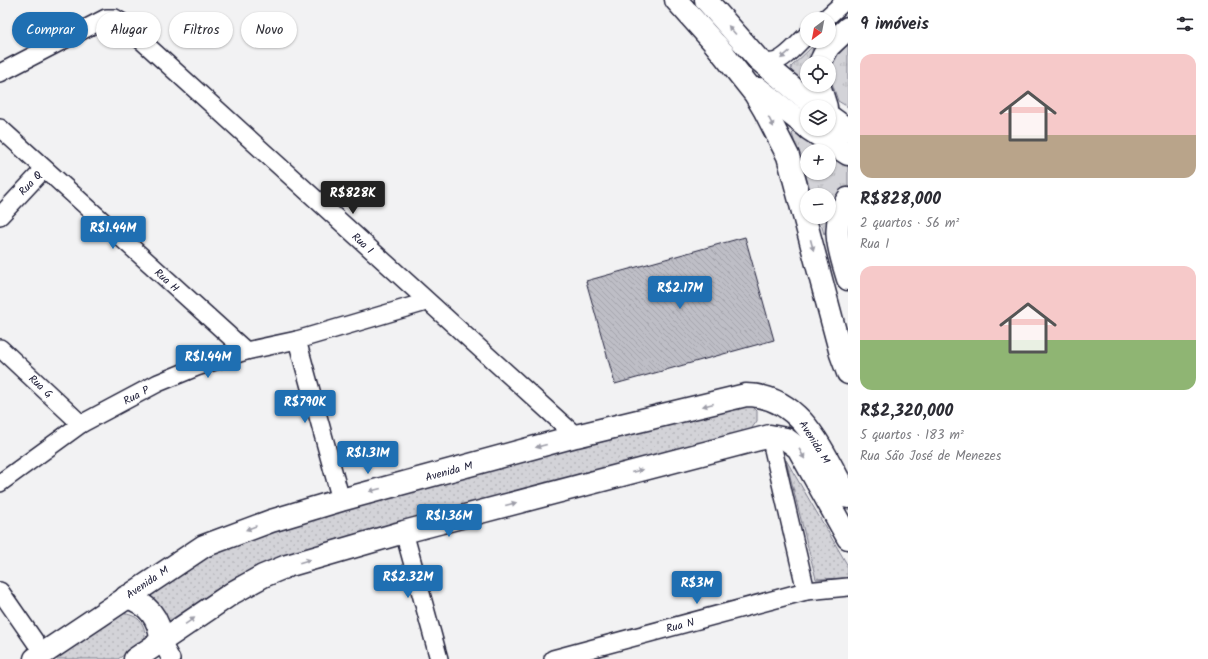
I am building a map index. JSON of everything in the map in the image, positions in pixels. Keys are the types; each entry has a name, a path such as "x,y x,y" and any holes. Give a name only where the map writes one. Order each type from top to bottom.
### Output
{"street":[{"path":"676,0 752,83 800,122"},
{"path":"706,0 758,59 808,100"},
{"path":"833,12 846,0"},
{"name":"Rua I","path":"0,73 106,18 114,18 125,24 426,302 576,436"},
{"path":"823,56 828,46 848,28"},
{"path":"758,59 766,62 773,62 780,59 800,41"},
{"path":"716,45 758,100 788,156 841,354 848,373"},
{"name":"Rua H","path":"0,128 246,351"},
{"path":"820,136 848,154"},
{"name":"Rua Q","path":"0,216 44,168"},
{"path":"848,199 839,216 836,234 848,279"},
{"name":"Rua P","path":"0,483 81,424 158,383 197,367 246,351 297,340 426,302"},
{"path":"297,340 341,500"},
{"name":"Rua G","path":"0,348 81,424"},
{"name":"Avenida M","path":"39,656 204,546 271,521 341,500 576,436 746,395 766,397 799,416 812,434 848,497"},
{"path":"135,659 166,650 234,592 263,576 287,566 404,532 770,436 790,410"},
{"path":"770,436 806,591"},
{"name":"Avenida M","path":"770,436 786,439 798,448 848,538"},
{"path":"404,532 439,659"},
{"name":"Rua N","path":"553,659 806,591 848,587"},
{"path":"0,591 39,656"},
{"path":"126,597 144,605 152,612 166,650"}],"green space":[{"path":"848,45 848,107 838,101 835,92 836,58"},
{"path":"811,48 813,48 811,56 803,56"},
{"path":"800,58 800,79 792,73 791,67"},
{"path":"795,131 813,144 800,144 800,158 792,134"},
{"path":"836,159 848,166 848,188 836,211 836,188 810,188 807,180 836,180"},
{"path":"821,224 829,224 824,234"},
{"path":"742,403 751,405 757,411 757,421 749,432 265,564 232,579 166,623 143,596 207,553 279,525"},
{"path":"786,460 848,566 848,578 816,579"},
{"path":"119,613 130,615 138,619 145,631 145,637 141,643 118,659 52,659"}],"building":[{"path":"745,237 774,340 615,384 586,281"}]}
